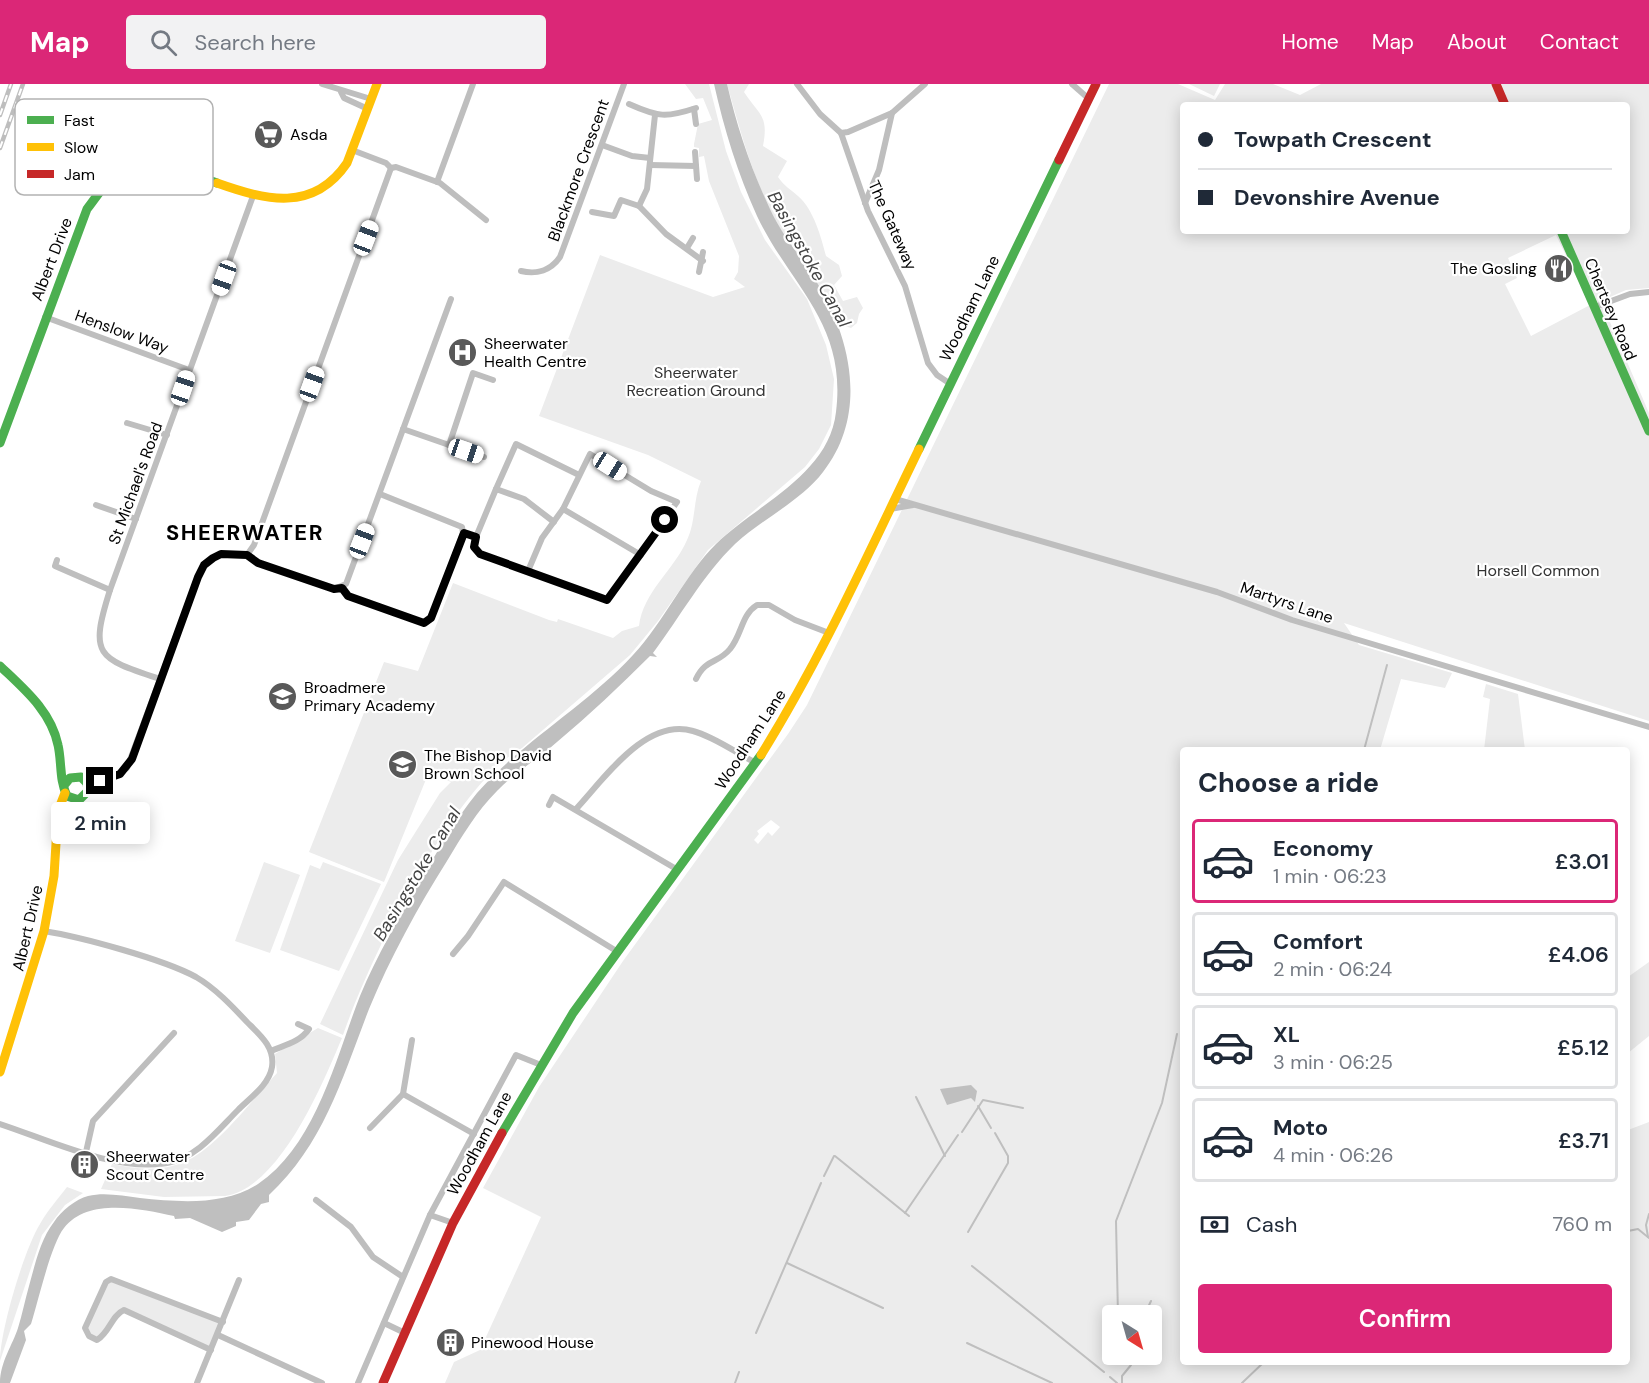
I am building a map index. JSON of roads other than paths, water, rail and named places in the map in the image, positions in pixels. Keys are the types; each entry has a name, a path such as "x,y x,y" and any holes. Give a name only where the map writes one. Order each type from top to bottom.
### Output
{"main road":[{"name":"Albert Drive","path":"213,181 253,196 288,201 314,194 341,173 377,84"},
{"name":"Woodham Lane","path":"383,1383 453,1223 541,1065 573,1013 756,763 787,713 830,633 949,383 1096,84"},
{"path":"1496,84 1504,102"},
{"name":"Albert Drive","path":"0,443 45,317 87,210 95,195"},
{"name":"Chertsey Road","path":"1562,234 1648,425"},
{"path":"0,666 48,715 57,738 60,769 67,792"},
{"path":"61,762 81,780 82,798 67,792"},
{"path":"67,792 81,780"},
{"name":"Albert Drive","path":"0,1072 44,931 54,876 59,821 67,792"}],"street":[{"path":"322,84 341,92 348,90 371,99"},
{"path":"439,182 473,84"},
{"name":"Blackmore Crescent","path":"521,272 540,272 559,259 624,84"},
{"name":"The Gateway","path":"797,84 820,114 841,133 865,203 905,286 928,363 937,375 949,383"},
{"path":"841,133 892,113 925,84"},
{"path":"1072,84 1089,99"},
{"path":"341,92 344,98 368,109"},
{"path":"629,104 656,115 670,116 695,109 696,124"},
{"path":"865,203 879,170 892,113"},
{"path":"639,206 647,189 656,115"},
{"path":"602,145 650,161 696,166"},
{"path":"352,150 386,163 391,168"},
{"path":"695,152 697,179"},
{"path":"391,168 396,167 439,182 486,220"},
{"path":"247,555 254,545 391,168"},
{"name":"St Michael's Road","path":"160,679 114,662 102,650 98,627 253,196"},
{"path":"592,212 614,216 621,200 639,206 666,234 703,261"},
{"path":"687,248 693,238"},
{"path":"699,272 703,252"},
{"path":"1595,308 1630,294 1649,292"},
{"path":"81,780 120,774 127,768 204,565 221,554 247,555 258,563 334,589 342,588 346,584 452,299"},
{"name":"Henslow Way","path":"45,317 189,370"},
{"path":"449,445 473,373 493,380"},
{"path":"127,423 167,435"},
{"path":"403,429 484,457"},
{"path":"528,571 542,538 562,509 590,454 651,491 677,502 607,600 476,552 476,537 516,444 579,475"},
{"path":"496,489 524,499 554,522"},
{"path":"342,588 348,596 424,623 431,618 464,533 460,524 380,494"},
{"name":"Martyrs Lane","path":"895,499 1216,592 1292,620 1649,727"},
{"name":"Martyrs Lane","path":"890,509 916,504"},
{"path":"96,505 135,519"},
{"path":"562,509 641,555"},
{"path":"464,533 476,537"},
{"path":"57,560 55,566 110,590"},
{"path":"696,679 702,667 729,651 747,615 757,605 769,604 795,620 830,633"},
{"path":"576,810 619,762 650,736 664,730 681,728 701,733 756,763"},
{"path":"549,805 553,797 678,870"},
{"path":"453,954 468,936 504,882 618,952"},
{"path":"0,1124 130,1164 168,1163 188,1155 204,1144 265,1083 271,1069 271,1051 244,1018 196,977 129,953 44,931"},
{"path":"271,1051 298,1040 309,1029 298,1024"},
{"path":"86,1152 93,1121 174,1033"},
{"path":"370,1128 403,1094 412,1040"},
{"path":"358,1383 430,1215 516,1055 541,1065"},
{"path":"403,1094 474,1134"},
{"path":"316,1200 351,1227 373,1257 403,1277"},
{"path":"430,1215 453,1223"},
{"path":"211,1350 124,1310 116,1313 106,1335 97,1340 89,1336 85,1328 106,1282 111,1279 223,1322"},
{"path":"197,1383 239,1280"},
{"path":"384,1323 405,1333"},
{"path":"218,1335 322,1383"}],"waterway":[{"path":"1365,747 1387,665"},
{"path":"1118,1305 1116,1221 1162,1103 1177,1034"},
{"path":"916,1097 945,1156"},
{"path":"962,1132 983,1100 1023,1108"},
{"path":"978,1106 991,1128"},
{"path":"968,1232 1008,1163 1008,1156 995,1133"},
{"path":"905,1213 958,1135"},
{"path":"824,1176 834,1156"},
{"path":"835,1156 909,1216"},
{"path":"756,1333 821,1183"},
{"path":"1648,1237 1646,1225 1649,1214"},
{"path":"1630,1231 1638,1229 1649,1238"},
{"path":"787,1263 883,1308"},
{"path":"972,1266 1104,1372"},
{"path":"1149,1305 1151,1301"},
{"path":"967,1343 1052,1383"},
{"path":"1122,1383 1122,1376 1131,1365"},
{"path":"1242,1383 1261,1365"},
{"path":"735,1383 739,1372"},
{"path":"1110,1377 1117,1383"}],"railway":[{"path":"0,115 11,84"},
{"path":"18,99 23,84"},
{"path":"0,148 15,106"}],"place":[{"name":"Asda","path":"269,134"},
{"name":"The Gosling","path":"1558,268"},
{"name":"Sheerwater Health Centre","path":"463,352"},
{"name":"Broadmere Primary Academy","path":"283,696"},
{"name":"The Bishop David Brown School","path":"403,764"},
{"name":"Sheerwater Scout Centre","path":"85,1165"},
{"name":"Pinewood House","path":"450,1342"}],"district":[{"name":"SHEERWATER","path":"245,532"}],"water label":[{"name":"Basingstoke Canal","path":"809,259"},
{"name":"Basingstoke Canal","path":"417,874"}],"park label":[{"name":"Sheerwater Recreation Ground","path":"696,381"},
{"name":"Horsell Common","path":"1538,570"}]}
